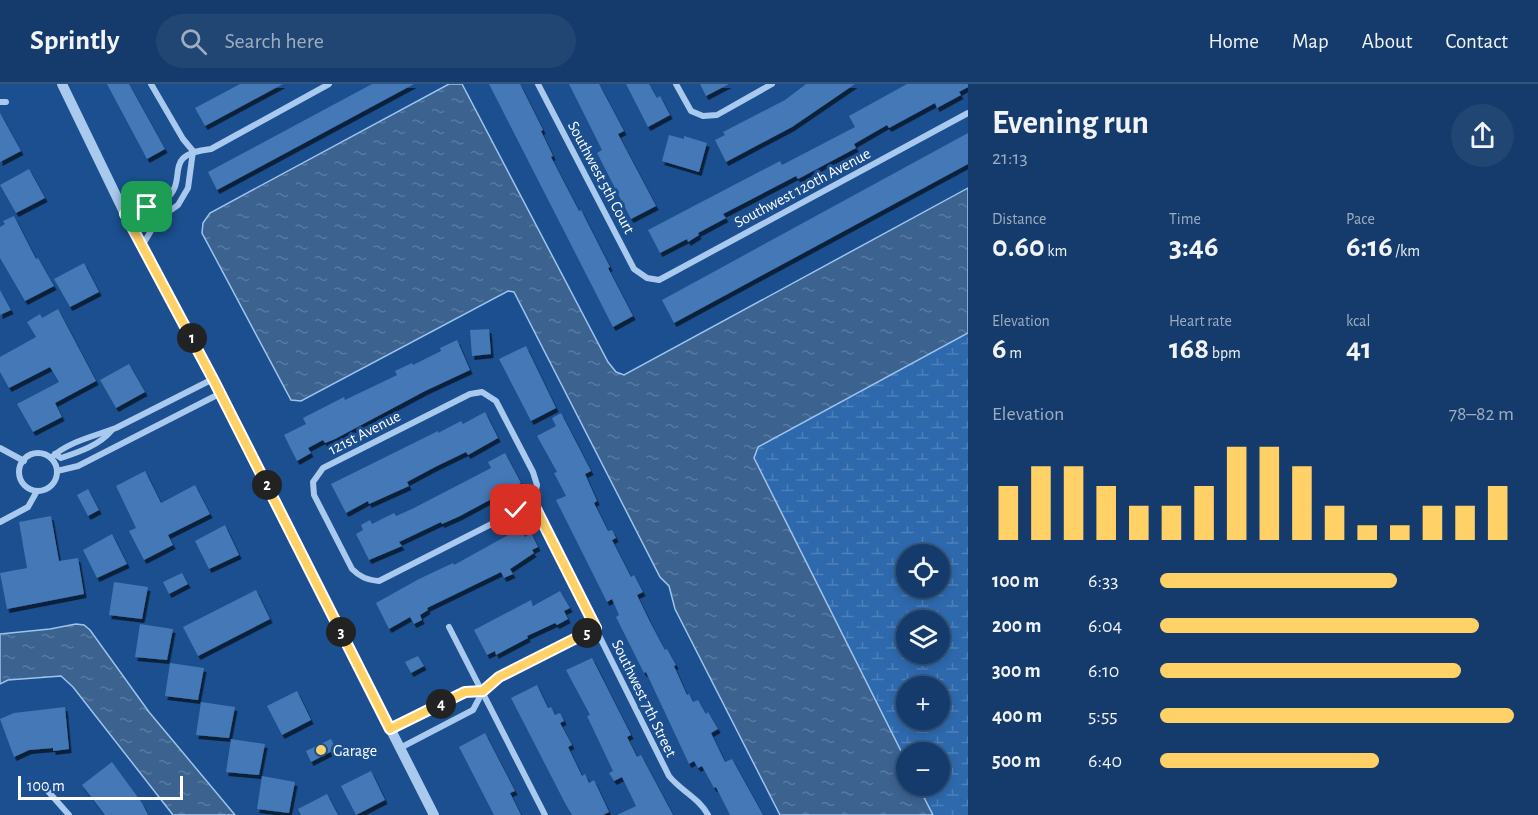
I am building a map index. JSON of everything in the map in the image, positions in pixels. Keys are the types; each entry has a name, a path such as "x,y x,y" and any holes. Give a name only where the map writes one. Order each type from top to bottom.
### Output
{"street":[{"path":"62,84 125,214 213,379 434,815"},
{"path":"142,246 158,219 178,205 188,188 193,151 183,139 151,84"},
{"path":"125,214 132,208 161,203 174,192 182,158 193,151 211,149 329,84"},
{"name":"Southwest 5th Court","path":"538,84 634,269 647,278"},
{"path":"676,84 691,111 703,116 717,115 772,84"},
{"name":"Southwest 120th Avenue","path":"647,278 658,279 968,113"},
{"path":"53,456 57,476 52,486 42,491 27,487 21,479 20,469 24,461 34,454 53,456 105,430 112,430 213,379"},
{"name":"Southwest 7th Street","path":"482,392 496,401 533,472 537,484 533,503 669,776 701,803 708,815"},
{"name":"121st Avenue","path":"482,392 470,394 323,468 313,482 315,495 352,569 359,576 379,581 533,503"},
{"path":"57,471 78,466 220,393"},
{"path":"168,402 175,416"},
{"path":"0,448 24,461"},
{"path":"0,522 28,507 37,491"},
{"path":"449,627 545,815"},
{"path":"400,748 473,710 483,691 499,677 596,628"},
{"path":"390,729 465,692 483,691"},
{"path":"46,789 69,815"}],"green space":[{"path":"968,333 968,815 933,815 923,796 950,796 950,742 896,742 754,458 758,447"}],"water":[{"path":"449,84 462,84 608,362 616,372 624,375 968,188 968,333 758,447 754,458 896,742 896,796 923,796 933,815 780,815 675,609 669,586 660,577 514,292 508,291 301,401 291,400 202,233 203,223 210,213"},
{"path":"76,624 84,625 90,630 149,712 235,815 173,815 73,687 61,676 8,680 0,684 0,634"}],"building":[{"path":"107,84 129,84 165,149 147,159"},
{"path":"240,84 283,84 205,126 195,108"},
{"path":"372,84 414,84 217,190 208,172"},
{"path":"489,84 520,84 543,130 541,131 553,156 551,157 579,211 581,210 633,316 613,327"},
{"path":"569,84 599,84 624,131 618,134 656,206 631,219 597,153 602,150"},
{"path":"626,84 649,84 657,98 660,96 670,115 648,127"},
{"path":"700,84 729,84 706,96"},
{"path":"806,84 855,84 792,127 726,162 715,140 725,135 723,132 785,100"},
{"path":"907,84 968,84 968,87 959,92 961,95 937,108 935,103 889,128 887,125 854,144 856,148 798,179 796,176 723,214 726,218 698,233 699,235 688,242 687,239 660,253 648,230 780,161 782,165 855,127 849,116"},
{"path":"0,113 21,151 0,162"},
{"path":"968,133 968,164 674,323 662,300"},
{"path":"669,135 684,139 684,136 707,143 699,172 662,161"},
{"path":"29,169 45,198 16,213 0,185"},
{"path":"14,216 36,259 38,258 54,286 25,301 0,258 0,227 5,224 3,221"},
{"path":"84,263 99,292 70,307 54,279"},
{"path":"0,290 11,310 0,315"},
{"path":"58,309 96,381 55,403 62,417 33,432 17,404 59,382 50,367 9,388 0,372 0,357 36,337 27,322 40,314 42,318"},
{"path":"489,329 491,354 472,356 470,330"},
{"path":"457,340 470,370 335,439 325,443 323,440 308,448 311,453 297,461 284,435 306,424 303,418 344,397 345,400 397,375 395,371 441,351 440,348"},
{"path":"526,346 556,408 531,421 499,359"},
{"path":"129,364 145,392 116,408 100,380"},
{"path":"485,412 498,438 468,455 466,452 407,482 409,486 369,504 368,501 346,513 331,484 438,431 438,433 461,421 463,424"},
{"path":"561,413 591,471 585,474 597,501 594,503 608,531 612,530 616,538 612,540 631,577 634,575 643,592 637,595 650,622 676,665 674,666 687,695 689,694 693,702 698,700 718,729 711,733 725,762 732,759 763,815 730,815 702,766 698,768 694,761 689,764 646,672 644,673 616,617 619,615 612,599 607,602 556,500 566,496 554,473 557,472 537,436 556,426 552,418"},
{"path":"505,453 521,483 460,516 442,524 441,522 399,542 402,546 369,560 356,534 363,530 361,525 370,520 372,524 394,513 396,516 412,509 491,468 488,462"},
{"path":"145,471 161,503 195,485 210,514 168,535 173,545 144,560 129,531 136,528 116,486"},
{"path":"88,489 99,510 88,516 77,495"},
{"path":"51,516 59,561 78,558 84,594 7,609 0,573 27,568 19,522"},
{"path":"225,525 239,555 209,569 195,541"},
{"path":"521,528 525,537 531,533 538,547 532,550 534,553 510,569 513,574 504,578 501,572 427,608 428,610 420,615 422,620 414,624 410,617 389,629 376,603 419,579 453,563 454,565"},
{"path":"112,534 127,564 97,578 83,550"},
{"path":"182,573 188,584 169,594 163,582"},
{"path":"114,582 148,587 142,619 109,615"},
{"path":"256,590 270,619 198,656 183,627"},
{"path":"560,591 570,608 564,611 568,619 527,636 528,638 496,655 495,651 487,655 474,630 531,600 533,606"},
{"path":"140,624 173,629 167,660 135,657"},
{"path":"418,656 424,666 411,673 405,662"},
{"path":"592,658 631,735 627,737 637,757 641,755 673,815 617,815 636,806 622,777 614,781 609,773 613,771 587,716 590,715 566,670"},
{"path":"170,663 204,668 198,700 165,696"},
{"path":"537,685 548,708 551,707 555,715 560,713 564,721 560,723 572,745 568,747 582,776 585,774 589,783 594,780 609,812 603,815 572,815 566,805 511,698"},
{"path":"297,691 311,720 282,735 267,706"},
{"path":"201,702 235,707 229,738 196,735"},
{"path":"65,707 69,749 29,750 14,757 0,719 14,713"},
{"path":"485,733 515,791 510,793 521,815 494,815 459,747"},
{"path":"231,739 265,744 259,775 226,772"},
{"name":"Garage","path":"331,739 336,749 311,762 306,751"},
{"path":"112,762 148,815 105,815 82,785"},
{"path":"371,771 385,800 356,815 341,786"},
{"path":"262,776 295,782 289,813 257,809"},
{"path":"327,794 338,815 301,815 298,809"}],"place":[{"name":"Garage","path":"321,750"}],"route":[{"path":"147,207 132,208 125,214 213,379 390,729 465,692 483,691 499,677 596,628 533,503 516,510"}]}
